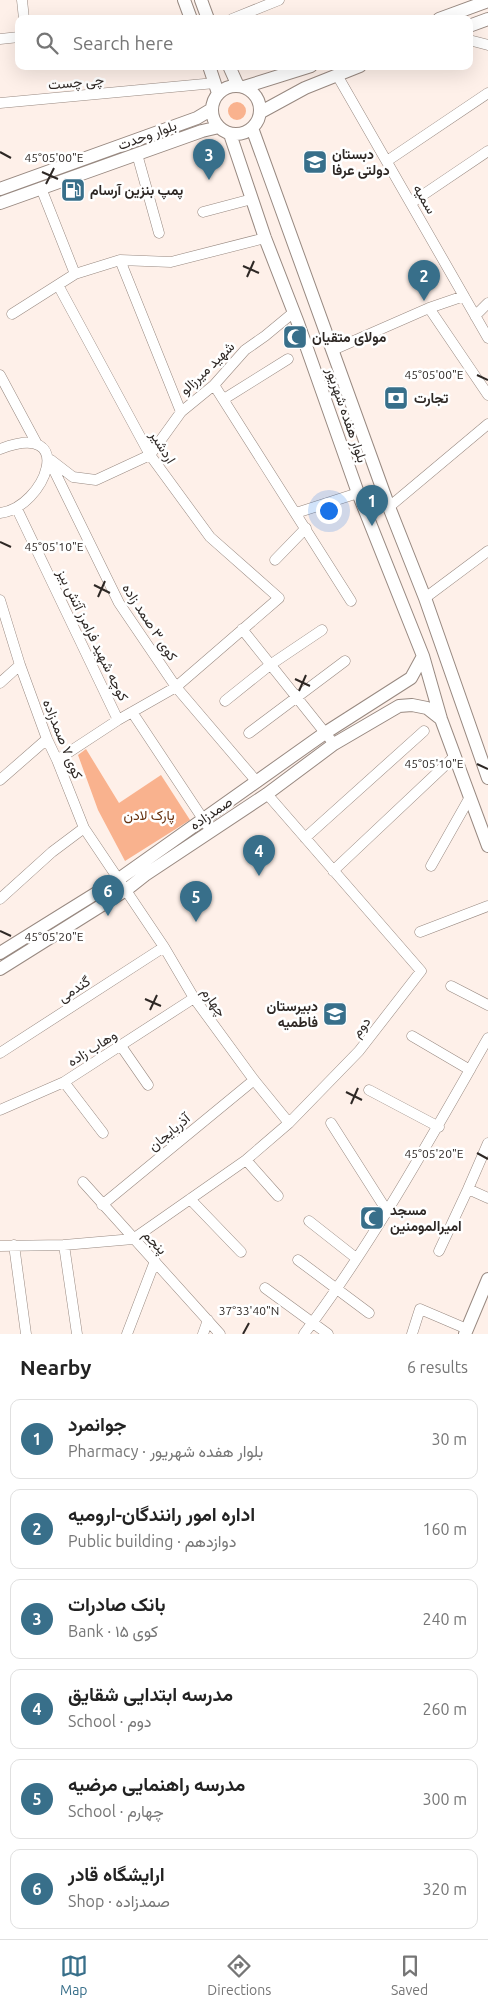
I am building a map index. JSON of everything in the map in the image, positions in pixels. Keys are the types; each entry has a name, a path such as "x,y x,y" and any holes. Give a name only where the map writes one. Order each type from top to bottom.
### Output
{"main road":[{"path":"184,0 190,15"},
{"path":"201,0 207,15"},
{"path":"450,15 488,1"},
{"path":"473,25 488,19"},
{"path":"210,70 217,88 212,109 214,119 225,130 245,133 252,128 261,112 255,94 241,86 231,70"},
{"path":"217,88 241,86 302,70"},
{"path":"261,112 305,88 350,70"},
{"path":"297,72 305,88"},
{"name":"بلوار وحدت","path":"0,189 197,118 212,109"},
{"name":"بلوار هفده شهریور","path":"252,128 488,778"},
{"name":"بلوار وحدت","path":"0,203 202,131 225,130"},
{"name":"بلوار هفده شهریور","path":"225,130 296,318 358,494 423,656 441,719 488,846"},
{"path":"37,175 41,188"},
{"path":"296,318 320,315"},
{"name":"صمدزاده","path":"0,953 119,879 325,733 412,678 423,656"},
{"name":"صمدزاده","path":"0,969 126,890 267,794 334,744 399,706 412,705 426,708 441,719"},
{"path":"257,782 267,794"},
{"path":"466,1332 488,1279"}],"street":[{"path":"22,0 24,15"},
{"path":"242,15 279,0"},
{"path":"0,39 15,37"},
{"path":"473,41 488,45"},
{"name":"سمیه","path":"337,75 488,338"},
{"name":"چی چست","path":"0,103 217,88"},
{"path":"387,161 487,97"},
{"path":"412,203 488,151"},
{"path":"137,154 159,233"},
{"path":"41,188 75,274"},
{"path":"203,212 252,199"},
{"path":"12,314 75,274 120,260 171,262 265,238"},
{"path":"120,260 181,412"},
{"name":"اردشیر","path":"58,285 150,455 210,537 279,598 242,629"},
{"path":"333,350 430,308 464,296"},
{"path":"475,316 488,303"},
{"path":"430,308 488,396"},
{"name":"شهید میرزالو","path":"150,455 181,412 214,385 245,350 296,318"},
{"path":"224,399 288,359"},
{"path":"0,376 37,444 46,450 48,458 48,465 38,488 17,509 0,514"},
{"path":"214,385 351,601"},
{"path":"389,507 488,424"},
{"path":"0,449 10,445 37,444"},
{"path":"48,458 73,477 96,480 150,455"},
{"name":"کوی ۳ صمد زاده","path":"48,458 119,603 176,687 257,782"},
{"path":"296,513 358,494"},
{"name":"کوچه شهید فرامرز آتش بیز","path":"17,509 118,720"},
{"path":"275,560 306,528"},
{"path":"424,598 488,551"},
{"name":"کوی ۷ صمدزاده","path":"0,600 20,666 47,739 84,828 126,890"},
{"path":"57,760 118,720 176,687 242,629 334,744"},
{"path":"225,700 270,665 322,630"},
{"path":"249,733 345,661"},
{"path":"0,683 20,666"},
{"path":"132,712 211,831"},
{"path":"305,838 424,731"},
{"path":"0,780 47,739"},
{"path":"333,870 455,756"},
{"name":"دوم","path":"133,1239 246,1160 289,1123 359,1052 421,971 267,794"},
{"path":"431,866 470,798"},
{"path":"0,899 52,852 84,828"},
{"name":"چهارم","path":"126,890 194,998 254,1080 289,1123"},
{"path":"420,932 488,906"},
{"name":"گندمی","path":"0,1053 164,948"},
{"path":"451,986 488,1005"},
{"name":"وهاب زاده","path":"0,1110 64,1082 194,998"},
{"path":"412,1036 470,1070"},
{"path":"304,1334 387,1211 439,1127 488,1038"},
{"path":"121,1046 148,1085"},
{"name":"آذربایجان","path":"102,1205 254,1080"},
{"path":"64,1082 103,1133"},
{"path":"370,1090 439,1127"},
{"path":"331,1122 387,1211"},
{"path":"439,1251 488,1143"},
{"path":"246,1160 278,1196"},
{"name":"پنجم","path":"83,1182 220,1334"},
{"path":"468,1190 488,1198"},
{"path":"190,1199 241,1252"},
{"path":"309,1221 356,1258"},
{"path":"0,1246 133,1239"},
{"path":"14,1244 26,1334"},
{"path":"64,1244 78,1334"},
{"path":"298,1260 369,1313"},
{"path":"128,1334 155,1261"},
{"path":"265,1288 328,1334"},
{"path":"412,1334 420,1309 466,1332"},
{"path":"203,1334 208,1320"}],"green space":[{"path":"237,102 243,105 246,111 243,117 237,120 231,117 228,111 231,105"},
{"name":"پارک لادن","path":"86,749 119,803 161,775 190,820 125,861 98,810 78,755"}],"place":[{"name":"دبستان دولتی عرفا","path":"315,162"},
{"name":"بانک صادرات","path":"209,180"},
{"name":"پمپ بنزین آرسام","path":"73,190"},
{"name":"اداره امور رانندگان-ارومیه","path":"424,301"},
{"name":"مولای متقیان","path":"295,337"},
{"name":"تجارت","path":"396,398"},
{"name":"جوانمرد","path":"372,526"},
{"name":"مدرسه ابتدایی شقایق","path":"259,876"},
{"name":"ارایشگاه قادر","path":"108,916"},
{"name":"مدرسه راهنمایی مرضیه","path":"196,922"},
{"name":"دبیرستان فاطمیه","path":"335,1014"},
{"name":"مسجد امیرالمومنین","path":"372,1218"}]}
